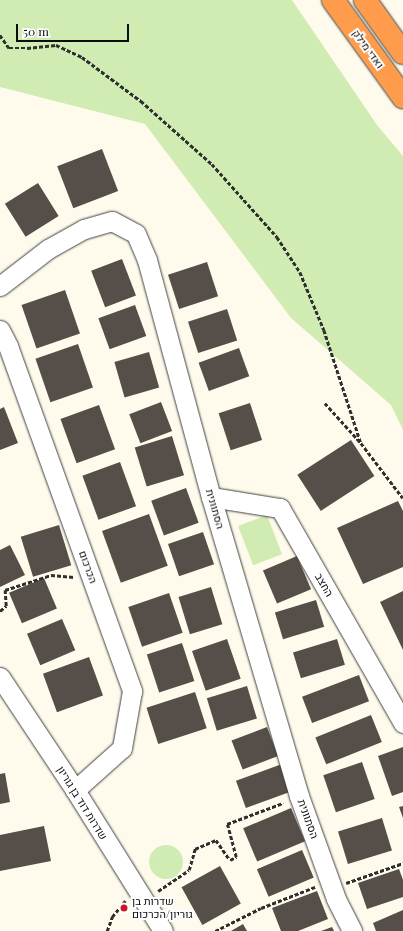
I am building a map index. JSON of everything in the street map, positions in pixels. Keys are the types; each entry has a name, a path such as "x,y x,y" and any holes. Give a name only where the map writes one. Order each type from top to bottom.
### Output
{"highway":[{"name":"ואדי מילק","path":"333,0 403,98"},
{"path":"366,0 403,53"}],"street":[{"name":"הסתוונית","path":"0,286 48,249 84,229 112,221 136,234 147,260 211,497 299,796 332,884 336,899 352,931"},
{"name":"הכרכום","path":"0,330 8,346 132,691 122,748 75,790"},
{"name":"החצב","path":"211,497 280,508 403,723"},
{"name":"שדרות דוד בן גוריון","path":"0,677 75,790 163,931"}],"path":[{"path":"0,35 9,48 56,45 82,57 142,101 212,164 276,237 300,272 324,330 361,442"},
{"path":"325,403 361,442 403,498"},
{"path":"0,611 6,606 5,590 52,575 92,578"},
{"path":"107,931 112,917 140,895 189,870 195,849 216,840 230,860 236,857 227,824 299,796"},
{"path":"215,931 261,908 332,884 403,863"}],"green space":[{"path":"0,0 292,0 377,125 403,156 403,430 391,405 291,318 145,124 0,87"},
{"path":"267,515 282,554 253,565 238,526"},
{"path":"169,845 178,850 182,855 182,869 178,874 173,878 163,879 159,878 150,869 149,859 150,855 159,846"}],"building":[{"path":"102,149 118,191 73,208 57,166"},
{"path":"38,183 59,216 26,237 5,204"},
{"path":"122,259 136,295 105,307 91,271"},
{"path":"207,262 218,296 179,309 168,275"},
{"path":"65,290 80,333 36,348 22,305"},
{"path":"135,305 146,336 110,349 98,318"},
{"path":"227,309 237,340 198,353 188,322"},
{"path":"78,344 93,387 50,402 35,359"},
{"path":"239,348 249,376 209,391 199,363"},
{"path":"149,352 159,388 125,397 114,362"},
{"path":"161,402 172,431 140,443 129,414"},
{"path":"250,403 262,440 231,450 219,413"},
{"path":"99,405 115,449 77,463 60,419"},
{"path":"4,407 18,443 0,450 0,409"},
{"path":"172,436 184,475 147,487 135,447"},
{"path":"351,440 374,476 321,511 297,475"},
{"path":"120,462 136,506 98,520 82,476"},
{"path":"186,488 199,523 164,535 151,501"},
{"path":"398,501 403,511 403,567 363,584 337,528"},
{"path":"149,514 168,566 121,583 102,531"},
{"path":"59,525 71,565 33,577 21,537"},
{"path":"203,532 214,564 179,576 168,544"},
{"path":"10,545 25,575 0,587 0,550"},
{"path":"297,556 311,589 277,604 263,570"},
{"path":"44,578 57,608 22,623 9,593"},
{"path":"211,587 222,624 190,634 178,597"},
{"path":"403,591 403,650 380,602"},
{"path":"169,593 183,633 142,647 128,607"},
{"path":"316,600 324,627 283,639 275,613"},
{"path":"62,619 75,650 40,665 27,634"},
{"path":"227,639 241,679 206,691 192,651"},
{"path":"337,639 345,665 301,678 293,652"},
{"path":"182,643 194,681 159,692 147,654"},
{"path":"89,657 103,696 57,712 43,674"},
{"path":"359,675 369,701 312,723 302,697"},
{"path":"247,686 257,719 217,731 207,698"},
{"path":"195,692 207,728 158,744 146,708"},
{"path":"371,715 382,742 326,764 315,737"},
{"path":"267,727 278,756 243,770 232,741"},
{"path":"403,747 403,792 392,796 378,756"},
{"path":"362,762 375,799 336,812 323,775"},
{"path":"282,764 292,791 246,808 236,781"},
{"path":"5,773 10,802 0,804 0,774"},
{"path":"403,806 403,818 399,807"},
{"path":"291,808 305,841 257,861 243,828"},
{"path":"382,818 392,851 348,864 338,831"},
{"path":"44,826 51,861 0,871 0,835"},
{"path":"302,850 314,878 269,897 257,869"},
{"path":"220,866 241,904 202,925 182,887"},
{"path":"399,869 403,880 403,897 367,909 358,883"},
{"path":"317,891 328,919 298,931 281,931 272,908"},
{"path":"403,910 403,931 376,931 373,923"},
{"path":"243,924 247,931 231,931"},
{"path":"332,927 334,931 321,931"}],"place":[{"name":"שדרות בן גוריון/הכרכום","path":"124,908"}]}
